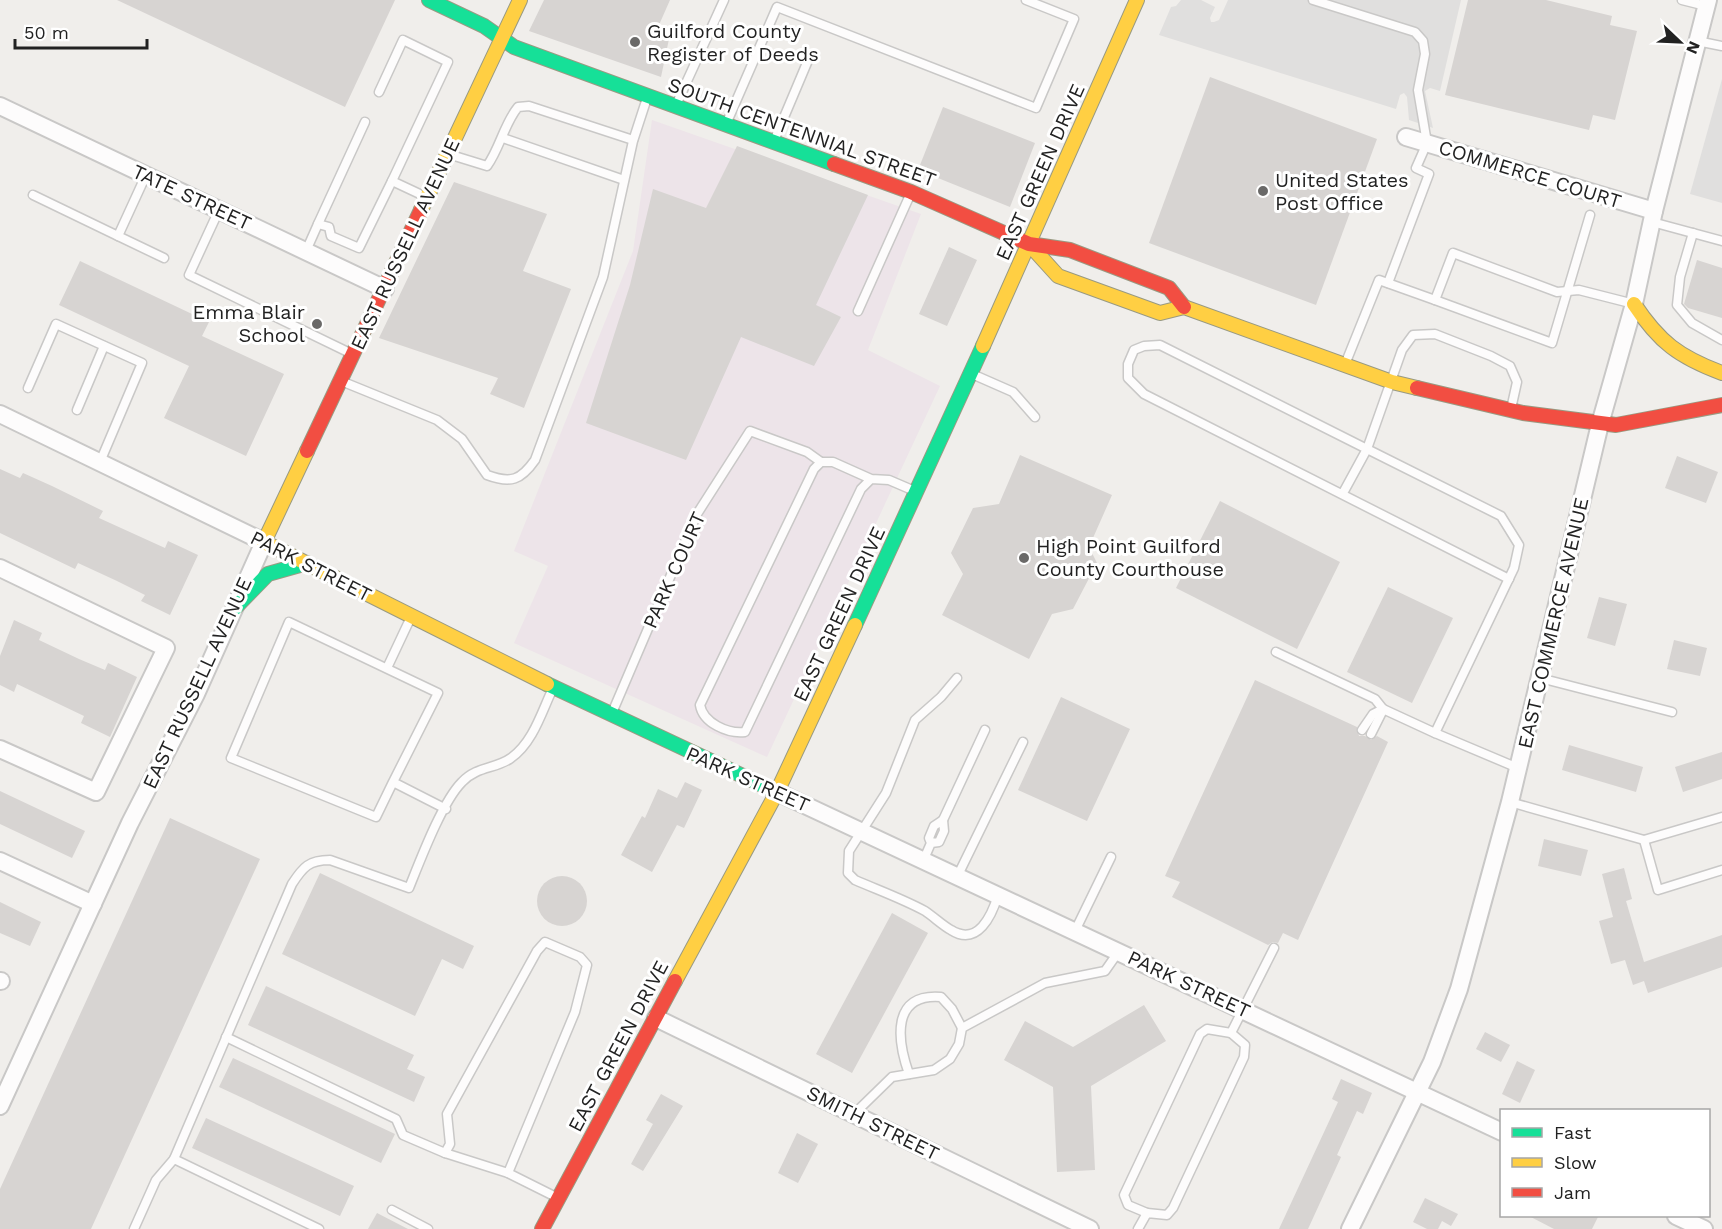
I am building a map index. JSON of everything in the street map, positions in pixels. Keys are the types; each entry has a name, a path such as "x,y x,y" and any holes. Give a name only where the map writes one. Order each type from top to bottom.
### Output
{"main road":[{"name":"SOUTH CENTENNIAL STREET","path":"429,0 484,26 514,47 911,192 1029,244 1070,250 1169,288 1184,307 1392,382 1511,410 1616,425 1722,405"},
{"name":"EAST RUSSELL AVENUE","path":"264,542 520,0"},
{"name":"EAST GREEN DRIVE","path":"542,1229 777,792 918,492 1137,0"},
{"name":"SOUTH CENTENNIAL STREET","path":"1029,244 1058,276 1160,313 1184,307"},
{"path":"1634,304 1662,344 1686,360 1722,373"},
{"name":"PARK STREET","path":"264,542 553,688 777,792"},
{"path":"232,611 268,574 307,563"}],"street":[{"name":"EAST COMMERCE AVENUE","path":"1350,1229 1432,1062 1459,989 1510,802 1600,423 1634,304 1653,217 1707,3"},
{"name":"TATE STREET","path":"0,106 385,289"},
{"name":"COMMERCE COURT","path":"1406,137 1425,147 1653,217"},
{"name":"PARK STREET","path":"0,414 264,542"},
{"name":"EAST RUSSELL AVENUE","path":"0,1106 130,823 196,694 264,542"},
{"path":"0,568 166,648 96,792 0,749"},
{"name":"PARK STREET","path":"777,792 999,894 1500,1131"},
{"path":"0,861 93,904"},
{"name":"SMITH STREET","path":"656,1018 1090,1229"},
{"path":"1680,1217 1704,1229"}],"lane":[{"path":"676,106 724,0"},
{"path":"726,124 778,4 1036,108 1074,19 1026,0"},
{"path":"1313,0 1416,32 1423,41 1425,54 1418,90 1425,147 1416,168 1429,174 1388,283"},
{"path":"1682,0 1707,3"},
{"path":"318,224 329,227 331,236 359,248 448,62 403,40 379,92"},
{"path":"1697,41 1722,46"},
{"path":"773,142 809,58"},
{"path":"341,381 437,420 462,439 487,476 512,481 524,476 538,450 603,277 633,140 647,96"},
{"path":"448,154 487,166 503,138 512,114 518,108 530,106 633,140"},
{"path":"306,251 365,122"},
{"path":"503,138 624,180"},
{"path":"118,236 146,175"},
{"path":"392,181 428,198"},
{"path":"858,311 911,192"},
{"path":"33,195 164,258"},
{"path":"219,210 189,275 353,355"},
{"path":"1345,365 1379,279 1552,343 1590,215"},
{"path":"1653,217 1693,233 1722,241"},
{"path":"1693,233 1680,277 1677,305 1692,323 1722,340"},
{"path":"1435,300 1453,253 1557,292 1579,290 1634,304"},
{"path":"28,388 56,324 142,363 100,462"},
{"path":"1343,493 1367,449 1402,350 1413,335 1435,334 1510,366 1517,382 1511,410"},
{"path":"1435,733 1509,579 1519,545 1501,516 1160,345 1144,346 1134,350 1128,364 1128,378 1138,390 1509,579"},
{"path":"77,410 104,346"},
{"path":"971,374 1013,392 1035,417"},
{"name":"PARK COURT","path":"611,716 697,514 750,431 807,452 821,462"},
{"path":"871,479 861,489 745,732 734,733 708,721 701,714 700,705 814,469 821,462 833,462 871,479 889,480 918,492"},
{"path":"387,668 412,617"},
{"path":"289,622 438,693 393,782 376,817 231,758 289,622"},
{"path":"1276,652 1376,699 1383,709 1518,768"},
{"path":"957,678 941,698 915,720 886,793 864,831 849,851 848,873 855,880 924,910 953,932 965,935 975,933 985,926 999,894"},
{"path":"1540,678 1672,712"},
{"path":"134,1229 156,1180 174,1159 292,884 305,864 318,860 330,860 409,888 432,833 461,783 480,768 511,759 532,734 553,688"},
{"path":"1362,729 1372,714 1383,709"},
{"path":"1371,734 1383,709"},
{"path":"924,859 931,843 939,842 944,831 943,820 985,730"},
{"path":"958,875 1023,742"},
{"path":"393,782 446,809"},
{"path":"1510,802 1644,840 1722,817"},
{"path":"1644,840 1658,890 1722,870"},
{"path":"1075,931 1111,857"},
{"path":"446,1153 450,1144 447,1114 537,951 545,942 580,957 587,965 575,1012 508,1173"},
{"path":"1231,1033 1274,948"},
{"path":"962,1028 1045,983 1105,971 1120,951"},
{"path":"854,1114 892,1077 934,1070 950,1059 959,1044 962,1028 952,1009 941,997 924,996 910,1005 902,1018 899,1032 909,1074"},
{"path":"1206,1029 1231,1033 1245,1045 1244,1058 1173,1208 1167,1215 1147,1213 1128,1205 1124,1195 1200,1034 1206,1029"},
{"path":"226,1037 396,1119 403,1135 446,1153 508,1173 559,1198"},
{"path":"174,1159 319,1229"},
{"path":"392,1210 428,1229"},
{"path":"1138,1229 1147,1213"}],"shaded area":[{"path":"1181,0 1201,0 1215,7 1210,18 1211,22 1214,22 1219,20 1228,0 1461,0 1440,91 1430,88 1425,91 1433,128 1409,120 1407,97 1404,93 1400,95 1396,109 1159,35 1171,7 1176,6"},
{"path":"1722,79 1722,203 1690,194"},
{"path":"652,120 921,214 868,350 940,386 767,757 514,643 548,566 514,551 633,251"}],"building":[{"path":"117,0 395,0 345,107"},
{"path":"544,0 670,0 655,34 669,39 661,77 529,31"},
{"path":"1468,0 1546,0 1612,16 1610,25 1637,31 1615,120 1593,115 1589,130 1445,95"},
{"name":"United States Post Office","path":"1210,77 1377,139 1316,305 1149,243"},
{"path":"943,107 1035,143 1010,207 918,170"},
{"path":"737,146 868,195 816,305 841,317 814,366 741,337 686,460 586,423 630,285 653,189 706,208"},
{"path":"454,182 547,214 523,271 571,289 524,408 490,394 498,378 379,338"},
{"path":"949,247 977,260 947,326 919,314"},
{"path":"1697,260 1722,268 1722,318 1688,308 1684,304"},
{"path":"80,261 209,322 202,336 284,374 246,456 164,418 189,366 59,305"},
{"name":"High Point Guilford County Courthouse","path":"1020,455 1112,495 1089,547 1097,563 1073,609 1052,614 1029,659 942,615 963,574 951,553 973,508 999,504"},
{"path":"1677,456 1718,472 1706,503 1665,488"},
{"path":"0,469 20,478 23,473 52,486 103,511 99,518 165,548 168,541 198,555 170,615 141,601 145,595 117,581 78,563 75,569 0,533"},
{"path":"1220,501 1340,562 1297,649 1176,588"},
{"path":"1388,587 1453,618 1412,703 1347,672"},
{"path":"1599,597 1627,604 1615,646 1587,638"},
{"path":"14,620 42,633 39,640 79,659 105,670 108,663 137,677 110,737 81,723 84,716 17,684 14,692 0,685 0,656"},
{"path":"1674,640 1707,648 1700,676 1667,669"},
{"path":"1255,680 1357,727 1359,736 1365,736 1371,740 1377,736 1388,742 1298,940 1283,933 1278,943 1273,942 1268,945 1172,897 1180,882 1165,876"},
{"path":"1061,697 1130,729 1087,821 1018,790"},
{"path":"1569,745 1643,767 1636,792 1562,770"},
{"path":"1722,752 1722,779 1683,792 1675,767"},
{"path":"685,782 702,790 684,828 677,825 652,872 621,855 642,816 645,818 658,789 677,798"},
{"path":"0,791 85,831 72,858 0,824"},
{"path":"170,818 260,859 91,1229 0,1229 0,1189"},
{"path":"1544,839 1588,850 1581,876 1538,866"},
{"path":"1624,868 1632,899 1626,901 1644,962 1722,935 1722,967 1648,993 1644,981 1633,985 1625,960 1611,964 1599,921 1613,917 1602,874"},
{"path":"320,873 474,946 463,969 442,959 415,1016 282,954"},
{"path":"562,876 576,880 583,887 587,901 583,915 576,922 562,926 548,922 541,915 537,901 541,887 548,880"},
{"path":"0,902 41,922 30,946 0,933"},
{"path":"892,913 928,933 852,1073 816,1054"},
{"path":"266,986 414,1055 407,1069 425,1077 414,1102 248,1025"},
{"path":"1144,1005 1166,1041 1091,1086 1095,1170 1057,1172 1053,1087 1004,1060 1025,1021 1073,1047"},
{"path":"1485,1032 1510,1045 1501,1062 1476,1049"},
{"path":"233,1058 395,1134 381,1163 219,1087"},
{"path":"1517,1061 1535,1070 1520,1103 1502,1094"},
{"path":"1341,1079 1372,1093 1363,1114 1357,1111 1337,1155 1341,1157 1308,1229 1279,1229 1338,1102 1332,1099"},
{"path":"661,1094 683,1106 643,1171 631,1164 653,1124 646,1120"},
{"path":"206,1118 354,1186 340,1216 192,1148"},
{"path":"797,1133 818,1144 798,1183 778,1173"},
{"path":"1425,1198 1458,1214 1451,1226 1442,1221 1438,1229 1427,1229 1413,1222"},
{"path":"377,1213 408,1229 368,1229"},
{"path":"1531,1217 1598,1217 1592,1229 1554,1229"}],"traffic: fast":[{"path":"429,0 484,26 514,47 834,164"},
{"path":"855,625 983,346"},
{"path":"232,611 268,574 307,563"},
{"path":"547,684 777,792"}],"traffic: slow":[{"path":"421,210 520,0"},
{"path":"983,346 1137,0"},
{"path":"1029,244 1058,276 1160,313 1184,307 1392,382 1417,388"},
{"path":"1634,304 1652,329 1671,347 1694,361 1722,373"},
{"path":"307,451 264,542 547,684"},
{"path":"675,981 777,792 855,625"}],"traffic: jam":[{"path":"834,164 911,192 1029,244 1070,250 1169,288 1184,307"},
{"path":"307,451 421,210"},
{"path":"1417,388 1523,413 1616,425 1722,405"},
{"path":"542,1229 675,981"}],"place":[{"name":"Guilford County Register of Deeds","path":"635,42"},
{"name":"United States Post Office","path":"1263,191"},
{"name":"Emma Blair School","path":"317,324"},
{"name":"High Point Guilford County Courthouse","path":"1024,558"}]}
